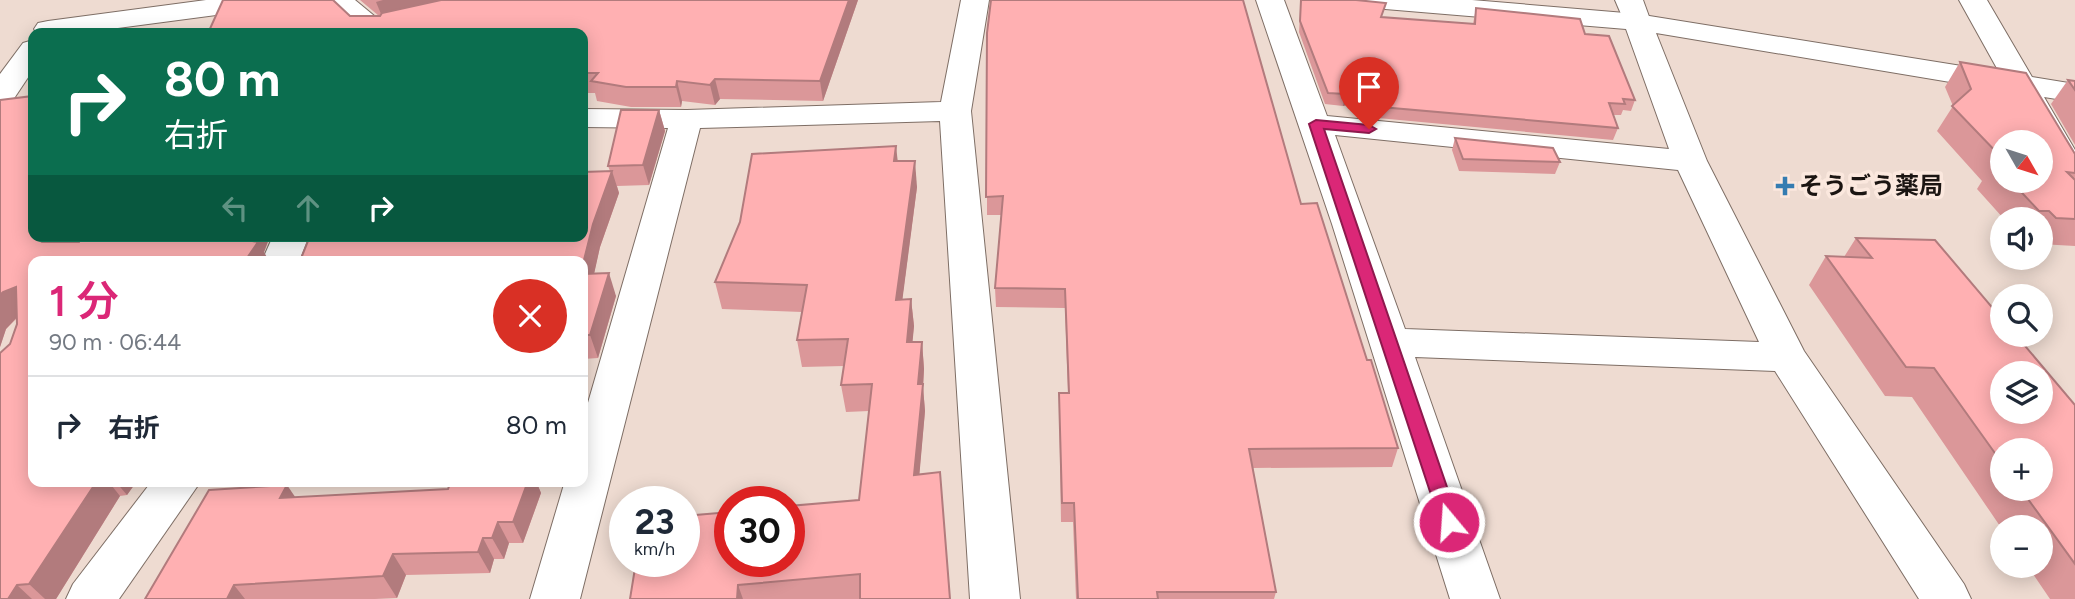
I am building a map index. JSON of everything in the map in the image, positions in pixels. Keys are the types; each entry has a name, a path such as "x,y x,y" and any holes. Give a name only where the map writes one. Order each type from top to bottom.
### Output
{"street":[{"path":"53,28 198,14 269,0"},
{"path":"339,0 372,28"},
{"path":"975,0 955,111 995,599"},
{"path":"1270,0 1391,342 1475,599"},
{"path":"1373,0 1633,11 2075,93"},
{"path":"1973,0 2075,179"},
{"path":"1633,11 1690,160 1787,357 1946,599"},
{"path":"0,96 28,52"},
{"path":"588,118 687,119 955,111"},
{"path":"588,479 687,119"},
{"path":"1316,124 1690,160"},
{"path":"1391,342 1787,357"},
{"path":"91,599 174,487"},
{"path":"555,599 586,487"}],"building":[{"path":"223,0 333,0 350,16 380,16 382,13 441,0 849,0 820,81 715,79 710,85 677,81 676,87 626,87 591,81 598,73 588,73 588,28 210,28"},
{"path":"991,0 1243,0 1301,204 1317,203 1398,448 1249,449 1276,592 1157,592 1158,599 1078,599 1074,503 1062,503 1059,393 1069,393 1065,289 995,288 1003,196 986,197 987,33"},
{"path":"1301,0 1386,3 1381,17 1475,24 1476,8 1580,19 1585,34 1609,36 1635,100 1623,99 1625,104 1609,103 1618,128 1381,107 1380,98 1356,95 1355,91 1345,94 1328,93 1300,21"},
{"path":"1960,62 2026,73 2075,154 2075,173 2067,172 2075,180 2075,219 2056,218 2053,215 2053,207 2035,207 2022,193 2053,193 2053,130 1990,130 1990,146 1952,106 1971,89"},
{"path":"2068,80 2075,81 2075,90"},
{"path":"28,97 28,242 258,242 248,256 28,256 28,487 93,487 29,584 17,585 8,599 0,599 0,353 10,344 17,324 16,287 0,295 0,100"},
{"path":"621,110 659,110 643,165 608,166"},
{"path":"1455,138 1553,148 1560,162 1463,159"},
{"path":"896,146 894,161 915,161 896,300 911,299 907,342 922,342 918,384 923,384 914,475 940,472 950,599 860,599 860,574 738,585 737,599 630,599 634,577 700,577 700,515 714,513 714,577 805,577 805,505 859,500 872,384 841,385 848,339 797,340 807,285 715,282 740,222 752,154"},
{"path":"612,171 585,256 302,256 308,242 588,242 588,172"},
{"path":"1856,238 1935,240 1990,305 1990,347 2026,347 2038,361 1990,361 1990,424 2053,424 2053,379 2075,405 2075,564 2053,534 2053,515 2040,515 2029,501 2053,501 2053,438 1990,438 1990,446 1934,368 1906,367 1826,256 1872,258"},
{"path":"609,273 590,335 588,335 588,274"},
{"path":"286,487 280,498 526,487 513,522 498,522 492,538 483,538 478,552 393,554 383,576 234,585 227,599 145,599 209,490"}],"place":[{"name":"そうごう薬局","path":"1785,186"}],"route":[{"path":"1369,129 1316,124 1449,522"}]}
